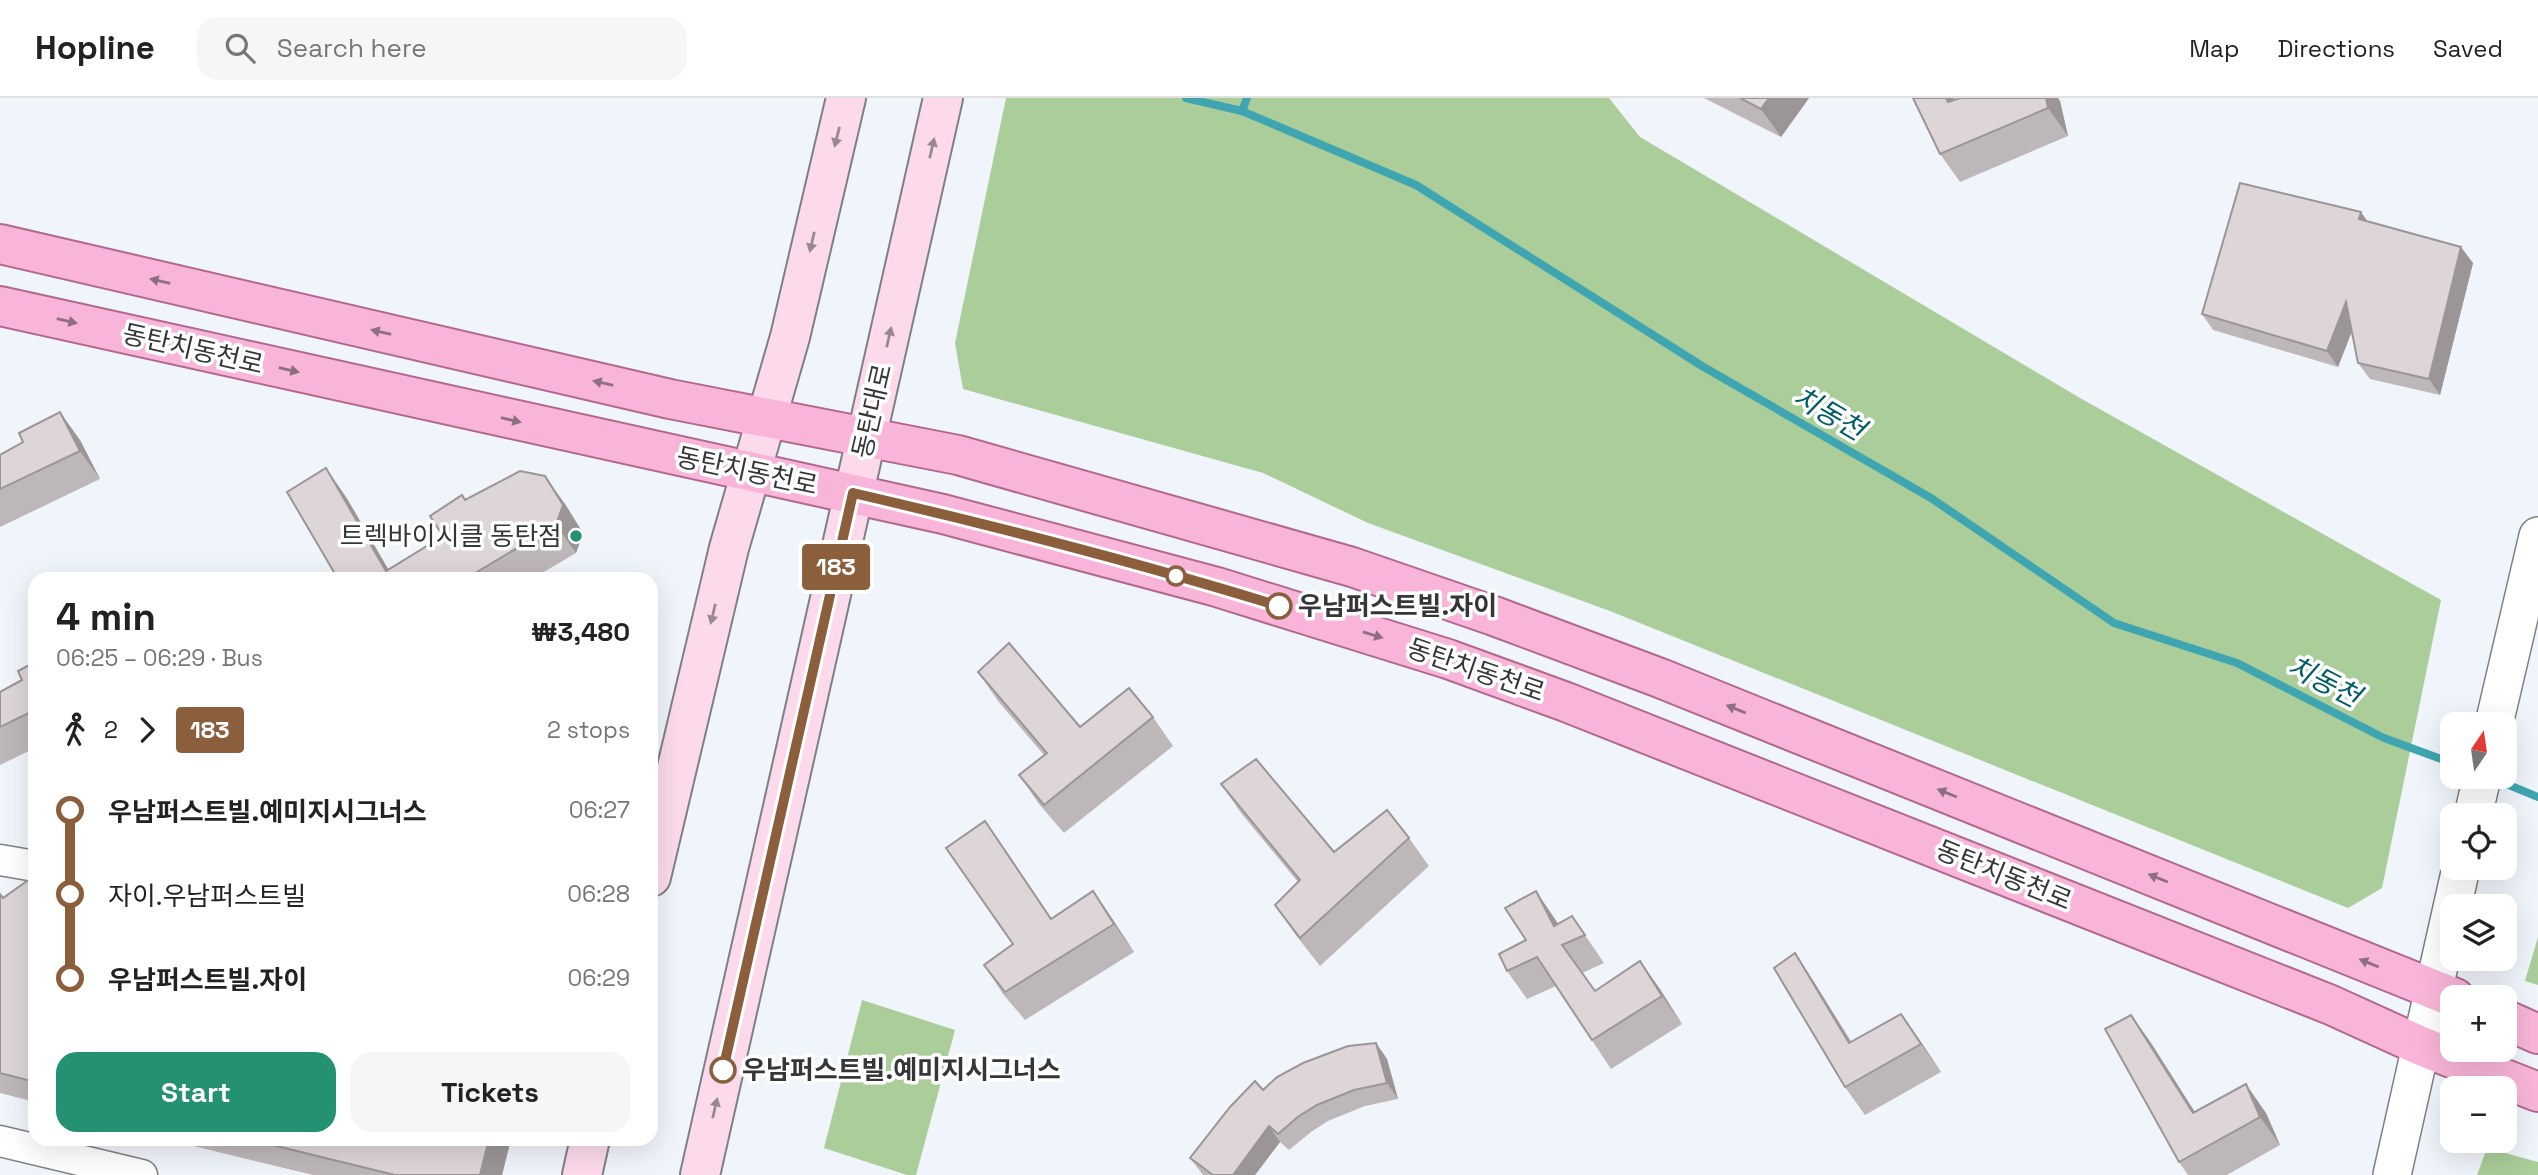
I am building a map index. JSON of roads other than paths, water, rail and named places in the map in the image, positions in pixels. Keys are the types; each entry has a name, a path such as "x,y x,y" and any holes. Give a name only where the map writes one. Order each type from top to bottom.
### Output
{"main road":[{"path":"658,847 729,548 790,337 846,98"},
{"name":"동탄대로","path":"700,1175 943,98"},
{"name":"동탄치동천로","path":"0,244 670,399 958,455 1352,567 1494,615 1672,683 2440,991"},
{"name":"동탄치동천로","path":"0,306 750,473 853,493 943,514 1217,587 1448,659 1566,702 2318,999 2421,1046 2538,1092"},
{"path":"2517,1025 2538,1034"},
{"path":"582,1175 588,1146"}],"street":[{"path":"2497,712 2538,536"},
{"path":"0,860 28,865"},
{"path":"2445,985 2458,880"},
{"path":"2392,1175 2421,1046 2440,1002"},
{"path":"0,1141 142,1175"}],"waterway":[{"name":"치동천","path":"1186,98 1242,111 1416,185 1702,366 1931,498 2114,623 2237,663 2384,738 2440,759"},
{"path":"1242,111 1247,98"},
{"name":"치동천","path":"2517,788 2538,797"}],"place":[{"name":"트렉바이시클 동탄점","path":"576,536"},
{"name":"우남퍼스트빌.자이","path":"1279,606"},
{"name":"우남퍼스트빌.예미지시그너스","path":"723,1070"}]}
